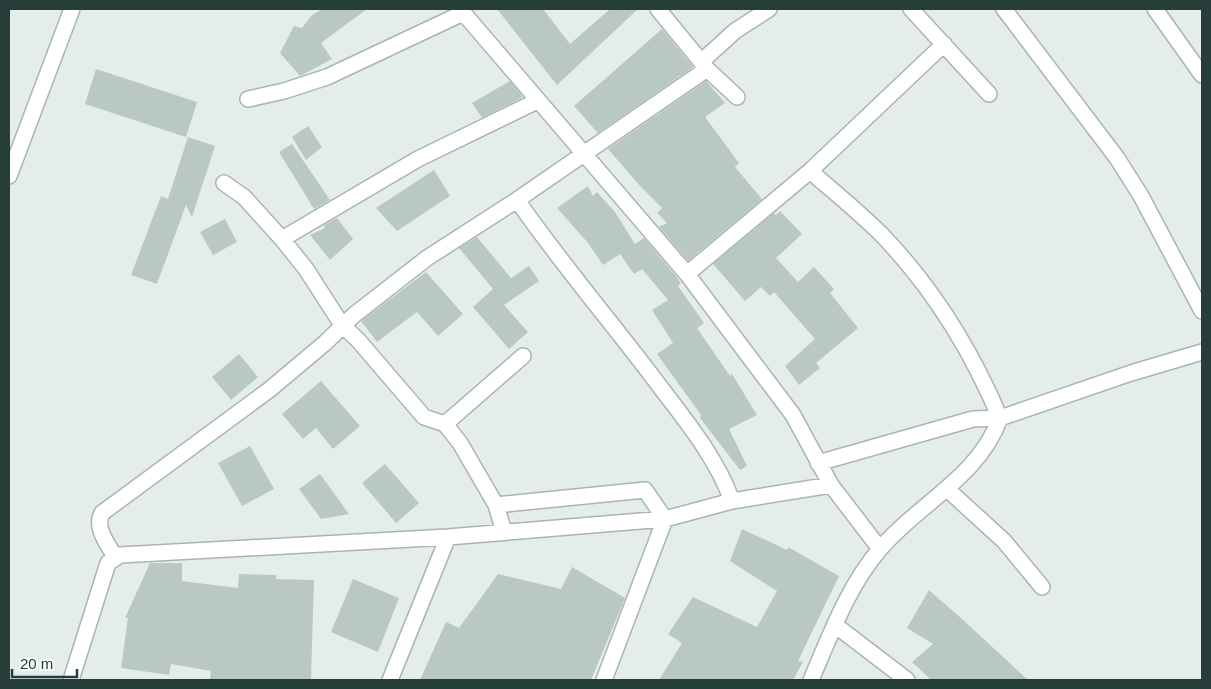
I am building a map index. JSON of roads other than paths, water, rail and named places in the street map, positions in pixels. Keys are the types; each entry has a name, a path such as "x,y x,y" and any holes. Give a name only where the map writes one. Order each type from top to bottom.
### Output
{"street":[{"path":"9,176 72,9"},
{"path":"658,9 704,65 737,97"},
{"path":"115,557 100,529 99,522 102,513 269,390 325,343 342,326 427,258 517,200 583,154 704,65 735,30 769,9"},
{"path":"911,9 989,94"},
{"path":"1004,9 1117,158 1141,196 1202,311"},
{"path":"1155,9 1202,75"},
{"path":"248,99 284,91 327,77 461,11 687,274 793,415 831,485 880,549"},
{"path":"687,274 810,171 944,44"},
{"path":"282,239 418,159 537,100"},
{"path":"810,171 882,236 949,320 986,385 1000,418 993,436 984,450 947,489 880,549 856,585 835,625 811,680"},
{"path":"224,183 244,197 282,239 306,269 342,326 358,340 424,417 445,424 460,443 496,505 504,532"},
{"path":"517,200 556,256 625,339 701,442 727,487 732,500"},
{"path":"818,463 973,419 1000,418 1131,372 1202,352"},
{"path":"445,424 523,356"},
{"path":"71,680 108,563 115,557 123,554 448,537 665,519 732,500 831,485"},
{"path":"947,489 1004,542 1042,588"},
{"path":"496,505 645,490 665,519"},
{"path":"604,680 665,519"},
{"path":"390,680 448,537"},
{"path":"835,625 907,680"}]}
